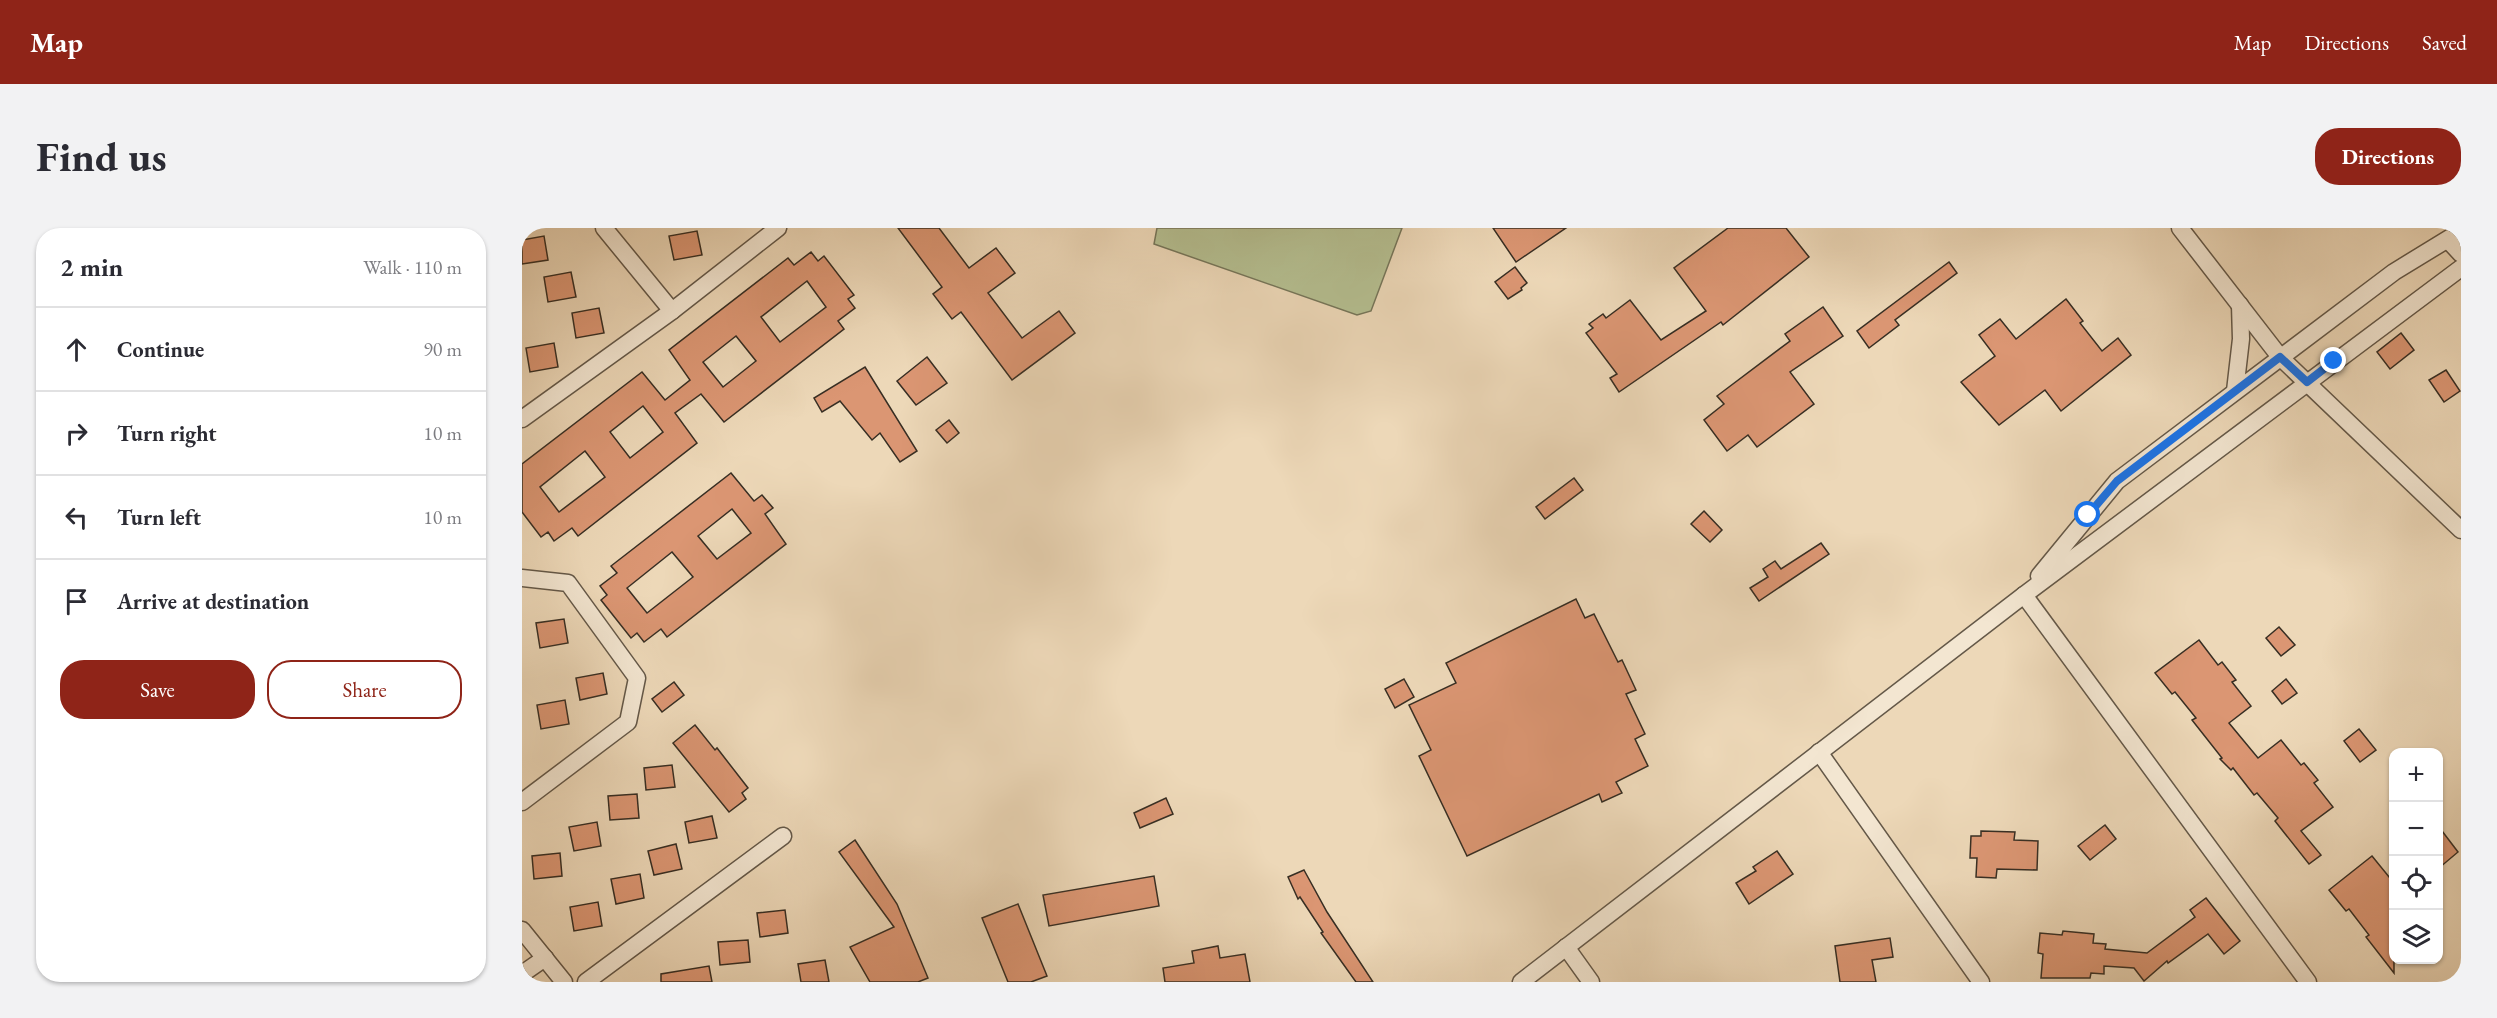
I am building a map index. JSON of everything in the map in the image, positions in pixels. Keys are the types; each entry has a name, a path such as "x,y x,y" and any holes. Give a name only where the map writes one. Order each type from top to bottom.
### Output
{"street":[{"path":"604,228 672,311"},
{"path":"522,419 672,311 778,228"},
{"path":"2180,228 2280,357 2461,530"},
{"path":"2024,595 2117,481 2394,272 2455,236 2461,255"},
{"path":"1521,982 2024,595 2461,268"},
{"path":"2235,391 2241,339 2240,305"},
{"path":"522,578 568,583 638,678 628,722 522,802"},
{"path":"2024,595 2308,982"},
{"path":"1819,752 1981,982"},
{"path":"586,982 783,836"},
{"path":"522,930 564,982"},
{"path":"1566,947 1591,982"},
{"path":"522,974 545,958"}],"green space":[{"path":"1157,228 1402,228 1371,311 1357,315 1154,244"}],"building":[{"path":"898,228 939,228 969,268 996,248 1015,273 988,293 1022,338 1059,311 1075,333 1012,380 961,312 952,319 933,294 942,287"},
{"path":"1493,228 1566,228 1516,262"},
{"path":"1728,228 1786,228 1809,257 1723,325 1721,322 1619,392 1610,378 1617,374 1586,333 1593,328 1589,324 1603,314 1606,318 1630,300 1661,340 1706,311 1674,268"},
{"path":"697,231 702,255 674,260 669,236"},
{"path":"544,236 548,260 522,264 522,240"},
{"path":"811,252 818,261 824,256 854,295 848,299 855,308 838,321 844,329 724,422 701,394 675,413 697,443 578,536 572,528 554,541 548,532 541,537 522,512 522,464 642,372 665,400 690,380 669,350 788,258 794,265","holes":["807,281 826,307 780,342 761,317","736,336 756,361 723,387 703,362","643,406 663,432 630,458 610,432","585,451 605,477 559,512 540,487"]},
{"path":"1949,262 1957,273 1895,320 1899,325 1869,348 1857,331"},
{"path":"1515,267 1527,283 1521,288 1522,290 1508,299 1495,282"},
{"path":"571,272 576,297 548,302 544,277"},
{"path":"2066,299 2083,321 2080,323 2102,351 2118,338 2131,355 2061,411 2045,390 1999,425 1961,382 1995,356 1979,335 2000,319 2016,339"},
{"path":"1823,307 1843,336 1790,372 1814,404 1757,447 1748,435 1727,451 1704,420 1724,404 1717,396 1790,341 1785,334"},
{"path":"599,308 604,333 576,338 572,313"},
{"path":"2401,333 2414,350 2390,369 2377,352"},
{"path":"554,343 558,367 530,372 526,348"},
{"path":"927,357 947,383 916,405 897,381"},
{"path":"865,367 917,451 900,462 880,433 872,440 840,401 822,412 814,398"},
{"path":"2446,370 2460,391 2444,402 2429,380"},
{"path":"949,420 959,433 947,443 936,430"},
{"path":"731,473 754,501 762,495 773,508 765,514 786,544 667,637 661,629 644,642 637,633 631,638 601,600 607,595 600,586 617,573 611,566","holes":["732,509 751,533 717,559 698,536","672,552 693,577 647,613 627,588"]},
{"path":"1574,478 1583,490 1545,519 1536,507"},
{"path":"1704,511 1722,530 1710,542 1691,524"},
{"path":"1821,543 1829,554 1759,601 1750,588 1768,577 1763,569 1775,561 1781,569"},
{"path":"1576,599 1585,618 1594,614 1618,662 1622,660 1636,690 1626,694 1645,734 1635,739 1648,766 1616,782 1622,793 1602,802 1599,794 1467,856 1419,756 1431,750 1409,705 1456,683 1446,663"},
{"path":"564,619 568,643 540,648 536,623"},
{"path":"2279,627 2295,645 2281,656 2266,638"},
{"path":"2199,640 2218,665 2222,662 2236,680 2232,682 2251,706 2229,723 2258,758 2281,740 2301,765 2304,763 2318,780 2314,783 2333,807 2301,831 2321,855 2309,864 2275,821 2278,818 2257,793 2254,795 2233,768 2231,770 2220,759 2222,758 2192,720 2196,718 2175,692 2172,694 2155,673"},
{"path":"603,673 607,694 580,700 576,678"},
{"path":"1404,679 1414,697 1395,708 1385,689"},
{"path":"2286,679 2297,693 2282,704 2272,691"},
{"path":"674,682 684,695 662,712 652,699"},
{"path":"565,700 569,724 541,729 537,705"},
{"path":"695,725 715,750 717,748 748,788 742,793 746,799 729,812 673,743"},
{"path":"2359,729 2376,750 2360,762 2344,741"},
{"path":"672,765 675,787 646,790 644,768"},
{"path":"637,794 639,818 610,820 608,796"},
{"path":"1166,798 1173,814 1140,828 1134,813"},
{"path":"712,816 717,838 689,843 685,822"},
{"path":"597,822 601,846 574,851 569,827"},
{"path":"2105,825 2116,839 2090,860 2078,846"},
{"path":"1981,831 2015,832 2014,840 2038,841 2037,870 1997,869 1996,878 1976,877 1977,858 1970,858 1971,836 1981,836"},
{"path":"2443,832 2458,852 2443,865"},
{"path":"855,840 897,904 928,978 918,982 870,982 850,947 894,927 839,852"},
{"path":"676,844 682,869 654,875 648,851"},
{"path":"1777,851 1793,874 1749,904 1736,883 1756,871 1753,867"},
{"path":"560,853 562,876 534,879 532,856"},
{"path":"2372,856 2389,877 2389,964 2394,964 2394,973 2366,937 2369,935 2349,909 2346,911 2329,890"},
{"path":"1304,870 1327,912 1373,982 1356,982 1321,933 1323,932 1300,897 1298,899 1288,877"},
{"path":"640,874 644,898 616,904 611,879"},
{"path":"1154,876 1159,906 1049,926 1043,895"},
{"path":"2206,898 2240,941 2224,954 2208,934 2168,963 2167,961 2144,981 2134,968 2104,966 2104,974 2091,973 2090,978 2041,978 2043,954 2038,953 2040,933 2062,935 2063,931 2094,934 2093,943 2106,944 2105,949 2147,953 2195,917 2190,910"},
{"path":"598,902 602,926 574,931 570,907"},
{"path":"1018,904 1047,976 1031,982 1008,982 982,918"},
{"path":"785,910 788,933 760,937 757,913"},
{"path":"1890,938 1893,957 1872,960 1876,982 1840,982 1835,946"},
{"path":"748,940 750,962 720,965 718,942"},
{"path":"1218,946 1220,958 1245,954 1250,982 1165,982 1163,968 1194,963 1192,951"},
{"path":"825,960 829,982 801,982 798,964"},
{"path":"709,966 712,982 661,982 661,974"}],"route":[{"path":"2088,515 2117,481 2280,357 2307,382 2334,361"}]}
